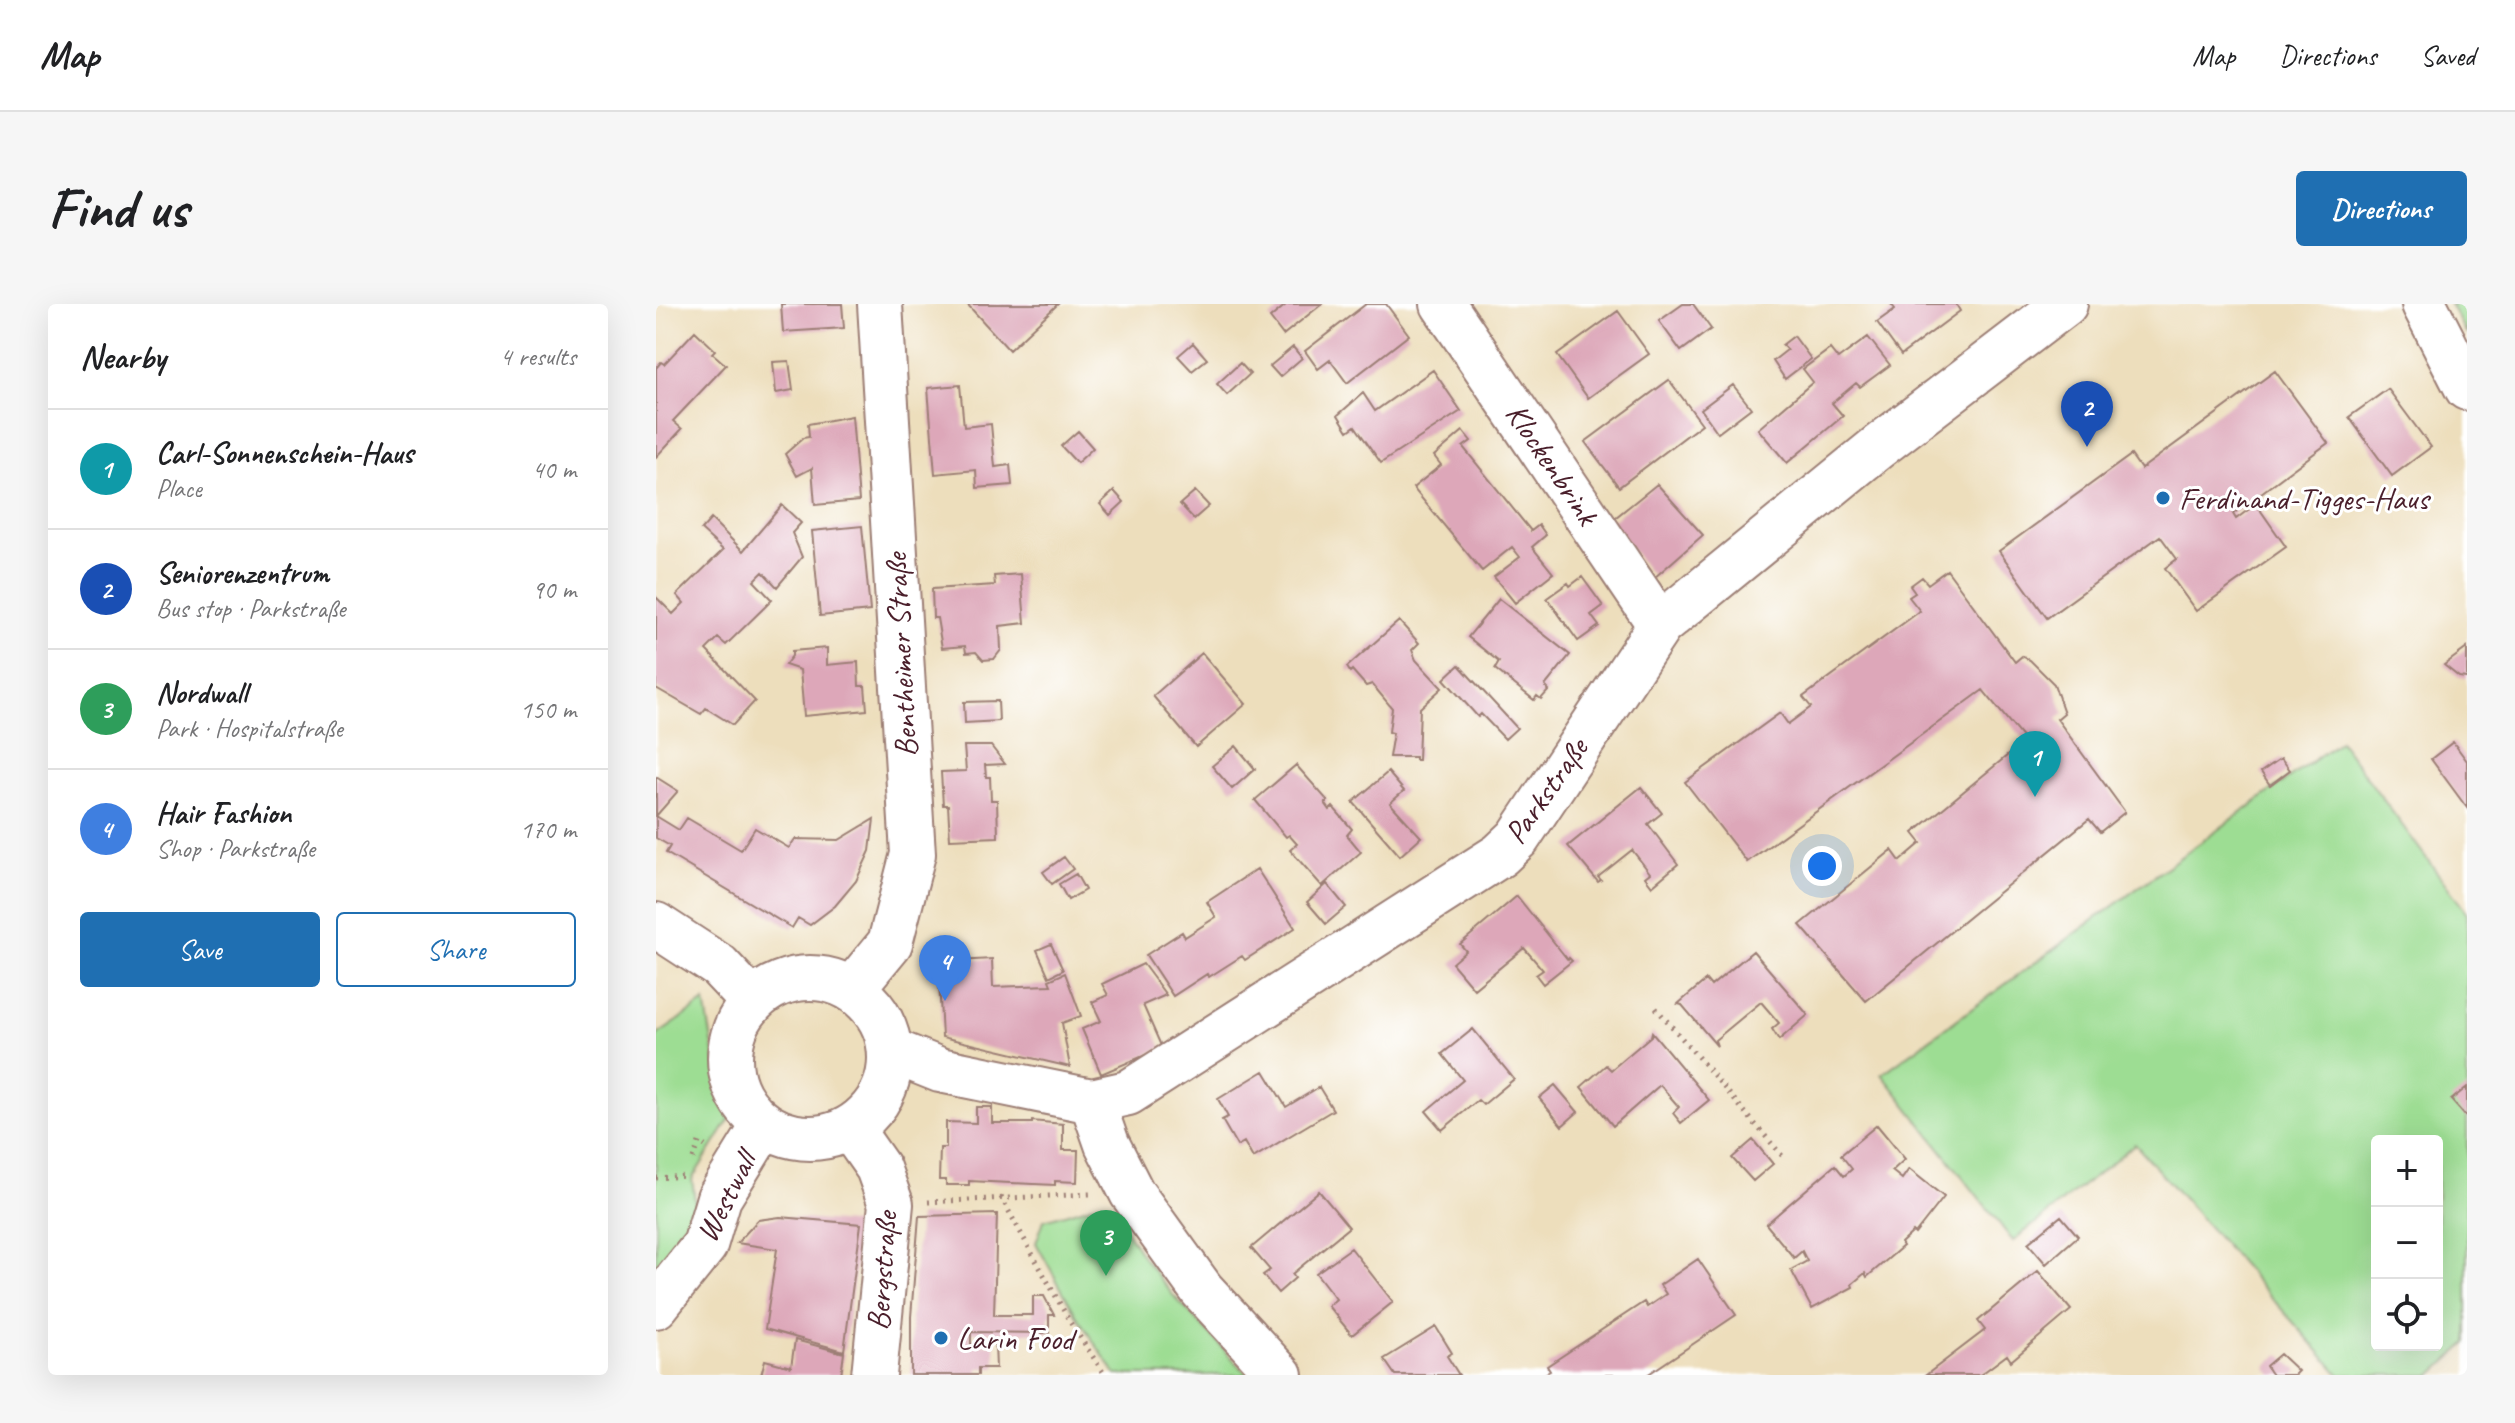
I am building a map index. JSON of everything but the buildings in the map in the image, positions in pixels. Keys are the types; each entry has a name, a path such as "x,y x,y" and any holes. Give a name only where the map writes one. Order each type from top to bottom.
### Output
{"street":[{"name":"Bentheimer Straße","path":"852,989 890,943 913,854 880,304"},
{"name":"Klockenbrink","path":"1443,304 1660,625"},
{"path":"2424,304 2467,388"},
{"name":"Parkstraße","path":"890,1050 940,1070 1092,1101 1128,1093 1500,855 1518,838 1660,625 2037,312"},
{"path":"656,925 719,966 752,1001"},
{"path":"800,978 827,979 852,989 867,1001 886,1032 890,1073 882,1095 869,1114 850,1128 822,1138 792,1137 764,1125 747,1109 735,1089 729,1066 730,1042 738,1020 752,1001 774,985 800,978"},
{"path":"1092,1101 1107,1144 1132,1193 1202,1290 1280,1375"},
{"name":"Westwall","path":"656,1306 705,1245 719,1198 764,1125"},
{"name":"Bergstraße","path":"850,1128 878,1168 891,1204 874,1375"}],"path":[{"path":"1656,1008 1785,1159"},
{"path":"656,1178 687,1176"},
{"path":"891,1204 1132,1193"},
{"path":"1001,1197 1070,1322 1105,1375"}],"green space":[{"path":"2450,304 2467,304 2467,335"},
{"path":"2340,741 2467,913 2467,1343 2432,1375 2340,1375 2135,1144 2013,1241 1882,1074"},
{"path":"705,1002 717,1070 733,1114 692,1179 700,1238 656,1303 656,1036"},
{"path":"1101,1203 1110,1205 1143,1257 1173,1295 1248,1375 1116,1375 1076,1315 1036,1243 1044,1220"}],"place":[{"name":"Seniorenzentrum","path":"2087,447"},
{"name":"Ferdinand-Tigges-Haus","path":"2163,498"},
{"name":"Carl-Sonnenschein-Haus","path":"2035,797"},
{"name":"Hair Fashion","path":"945,1001"},
{"name":"Nordwall","path":"1106,1276"},
{"name":"Larin Food","path":"941,1338"}]}
